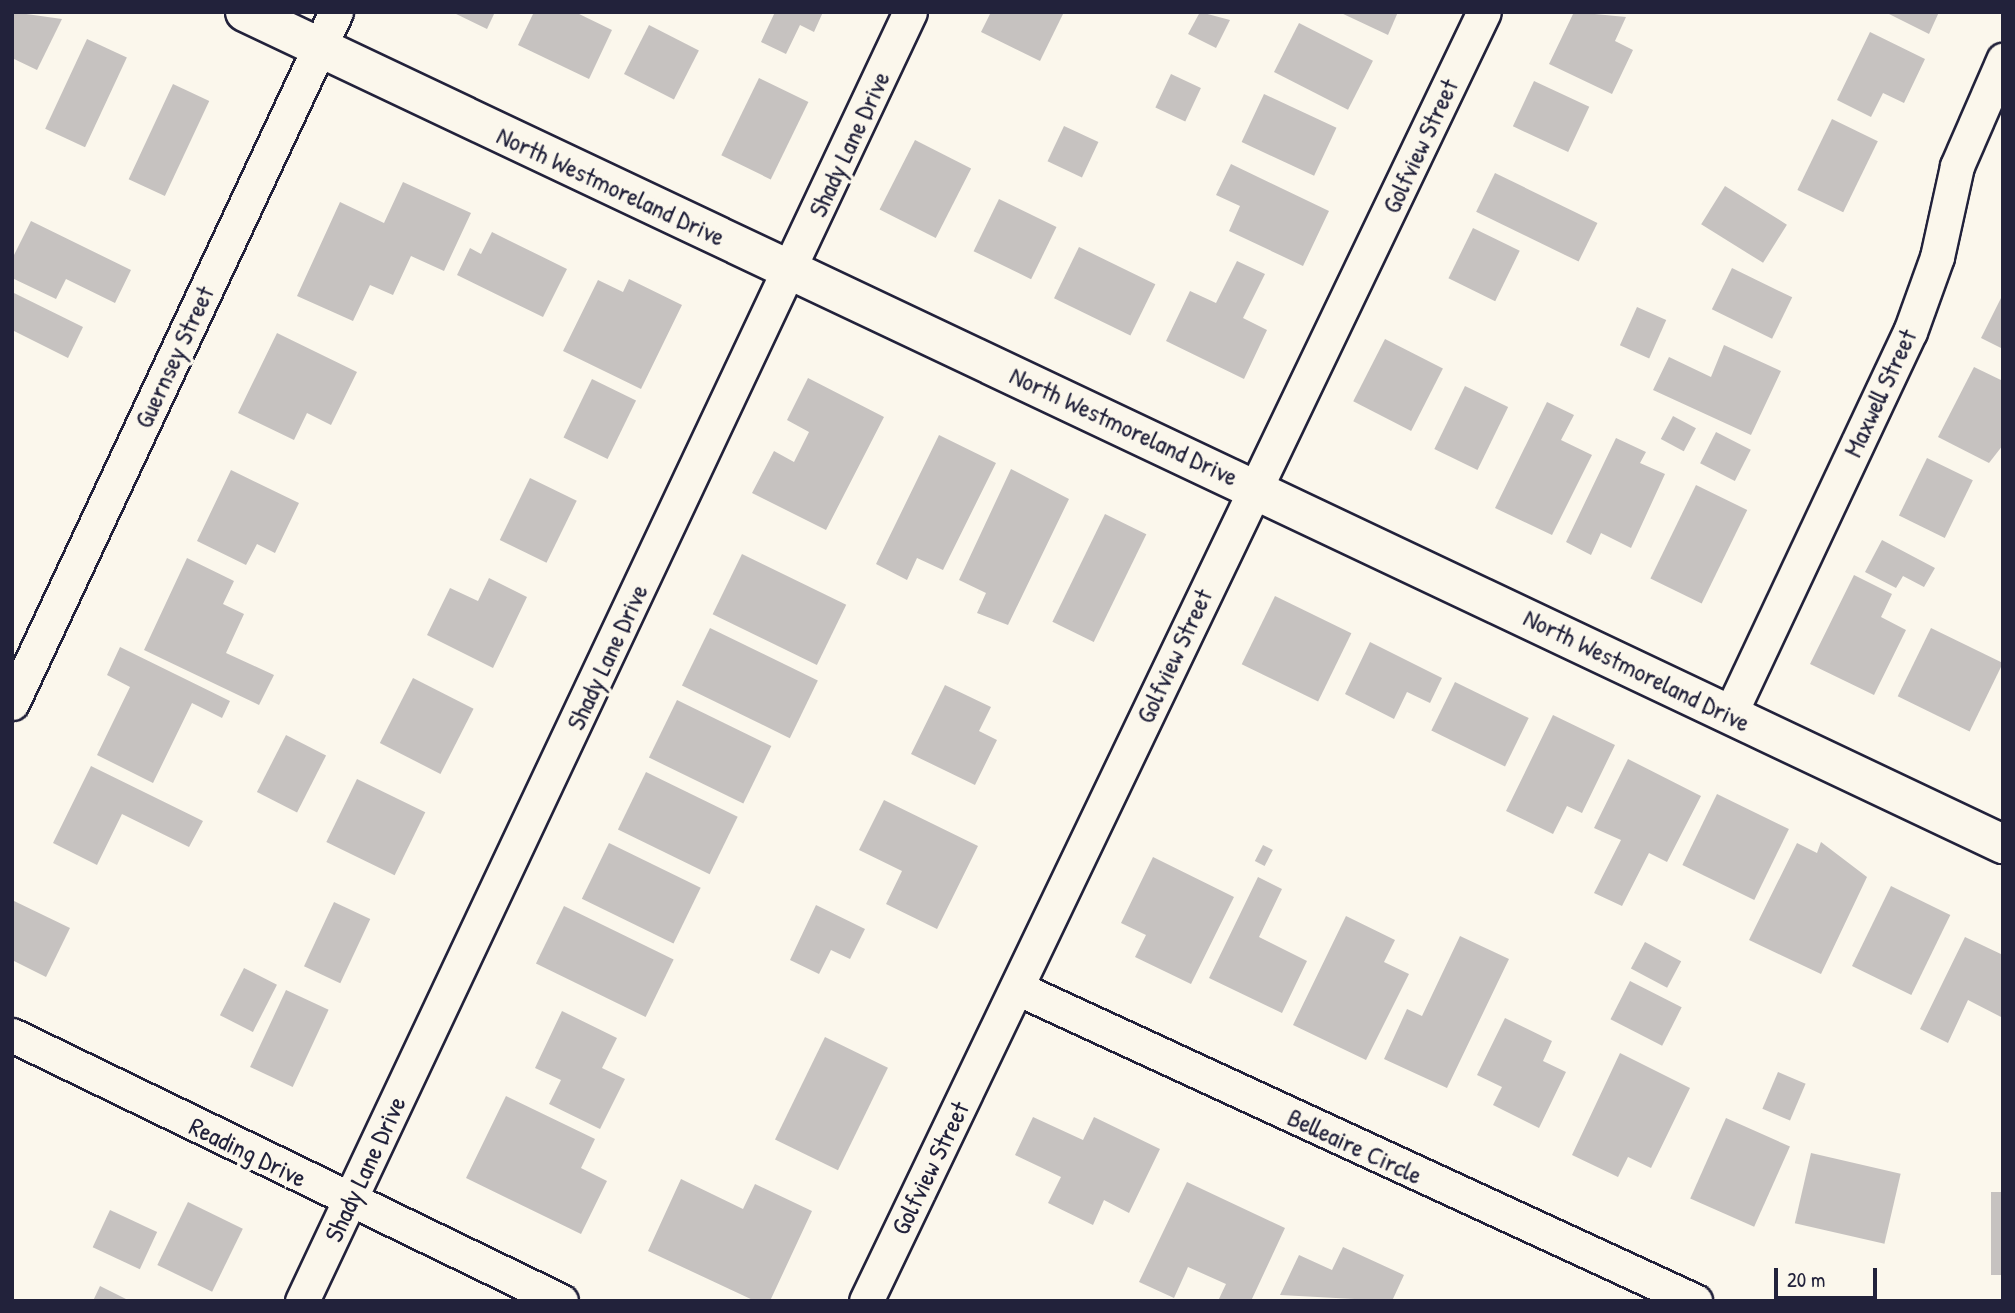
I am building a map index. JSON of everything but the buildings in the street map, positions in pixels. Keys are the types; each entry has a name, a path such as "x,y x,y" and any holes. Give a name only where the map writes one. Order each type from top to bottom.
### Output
{"street":[{"name":"North Westmoreland Drive","path":"245,12 1254,487 2003,844"},
{"name":"Guernsey Street","path":"12,702 336,12"},
{"name":"Shady Lane Drive","path":"302,1301 911,12"},
{"name":"Golfview Street","path":"866,1301 1483,12"},
{"name":"Maxwell Street","path":"1730,715 1910,332 1937,257 1957,166 2003,60"},
{"name":"Belleaire Circle","path":"1017,988 1695,1301"},
{"name":"Reading Drive","path":"12,1035 349,1202 561,1301"}]}
